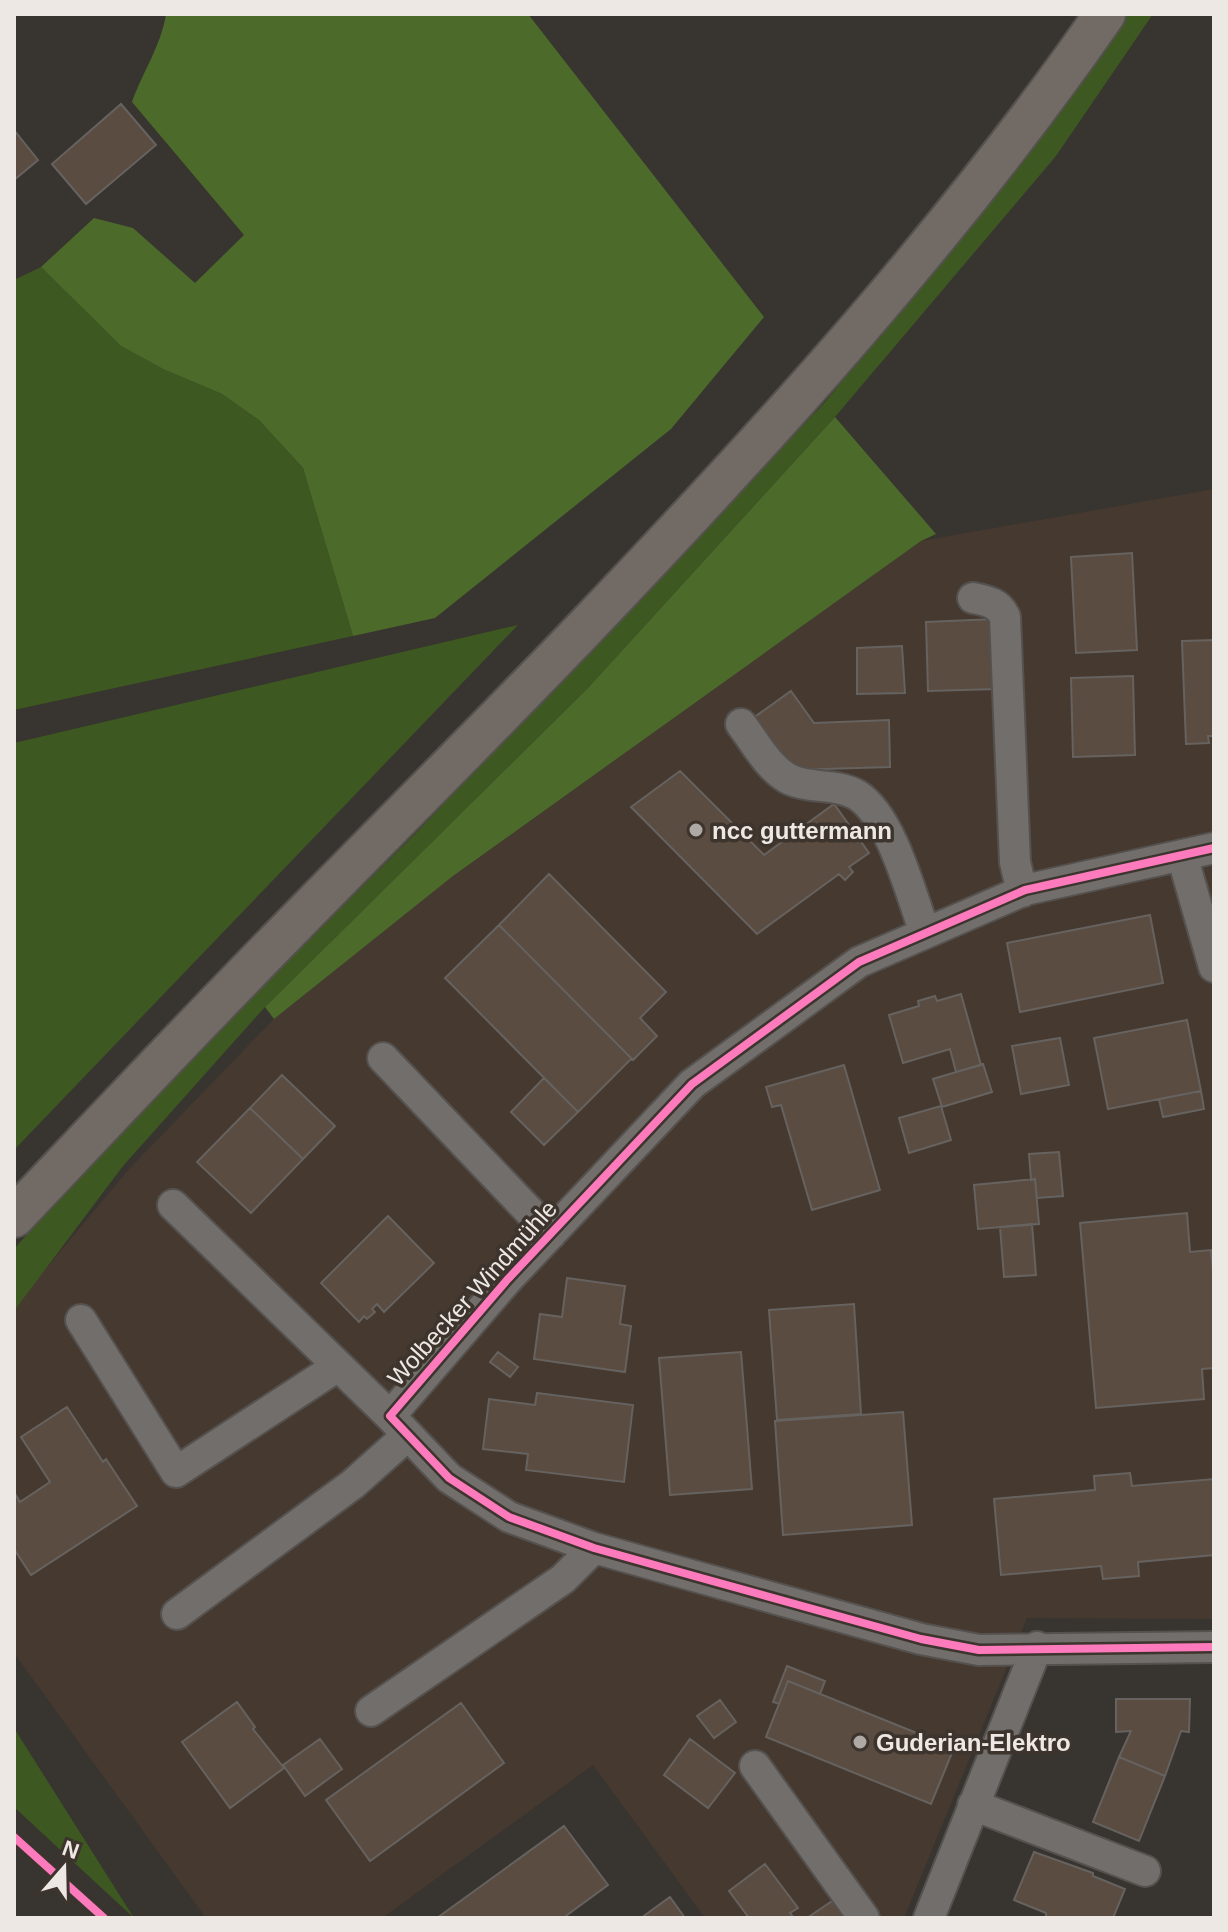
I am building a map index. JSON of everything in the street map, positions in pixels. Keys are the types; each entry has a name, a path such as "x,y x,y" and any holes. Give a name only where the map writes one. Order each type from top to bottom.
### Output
{"main road":[{"path":"14,1217 239,981 496,720 704,503 804,393 903,278 1036,112 1105,14"}],"street":[{"path":"973,598 1001,608 1005,617 1015,862 1022,892"},
{"path":"741,724 775,768 791,780 839,787 859,796 877,815 897,855 925,933"},
{"name":"Wolbecker Windmühle","path":"399,1426 507,1280 692,1084 859,962 1022,892 1214,848"},
{"path":"1182,855 1214,967"},
{"path":"383,1058 551,1234"},
{"name":"Wolbecker Windmühle","path":"173,1205 449,1478 509,1517 594,1548 921,1639 979,1650 1214,1647"},
{"path":"81,1320 176,1472 338,1366"},
{"path":"177,1614 353,1484 399,1426"},
{"path":"371,1711 563,1579 594,1548"},
{"path":"929,1918 1037,1647"},
{"path":"755,1766 864,1918"},
{"path":"973,1805 1145,1871"}],"shaded area":[{"path":"1214,489 1214,1619 1027,1618 904,1918 705,1918 593,1765 382,1918 206,1918 14,1653 14,1311 28,1290 129,1169 274,1019 453,876 921,541"}],"green space":[{"path":"166,14 528,14 764,317 671,429 435,618 353,636 303,468 259,420 222,394 163,369 121,346 41,267 94,218 133,228 195,283 244,235 132,102 156,48"},
{"path":"1127,14 1153,14 1056,156 835,417 587,689 265,1007 123,1166 14,1311 14,1249 85,1169 219,1029 415,834 825,402 1005,183 1091,68"},
{"path":"41,267 121,346 163,369 222,394 259,420 303,468 353,636 14,710 14,280"},
{"path":"835,417 936,534 921,541 453,876 274,1019 265,1007 587,689"},
{"path":"518,625 14,1150 14,743"},
{"path":"14,1728 134,1918 14,1807"}],"building":[{"path":"121,104 156,145 86,204 52,164"},
{"path":"14,130 38,160 14,180"},
{"path":"1132,553 1137,650 1076,653 1071,557"},
{"path":"995,619 997,689 928,691 926,622"},
{"path":"1214,640 1214,736 1208,736 1209,743 1186,744 1182,641"},
{"path":"902,646 905,693 857,694 857,648"},
{"path":"1133,676 1135,755 1073,757 1071,678"},
{"path":"791,691 814,723 889,720 890,767 791,770 753,718"},
{"name":"ncc guttermann","path":"680,771 764,855 834,804 869,853 849,867 853,872 845,880 839,874 757,934 631,807"},
{"path":"549,874 666,992 640,1018 657,1036 633,1060 499,925"},
{"path":"1150,915 1163,983 1020,1012 1007,943"},
{"path":"499,925 633,1060 578,1112 445,978"},
{"path":"961,994 981,1065 956,1072 950,1049 903,1063 889,1015 919,1006 918,1001 935,996 937,1001"},
{"path":"1187,1020 1201,1091 1108,1109 1094,1038"},
{"path":"1060,1038 1069,1085 1021,1094 1012,1046"},
{"path":"983,1064 992,1092 942,1107 933,1079"},
{"path":"844,1065 880,1190 812,1210 781,1105 772,1107 766,1087"},
{"path":"282,1075 335,1126 303,1159 250,1108"},
{"path":"544,1078 578,1112 544,1145 511,1112"},
{"path":"1201,1091 1204,1109 1163,1117 1159,1099"},
{"path":"941,1106 951,1140 909,1153 899,1118"},
{"path":"250,1108 303,1159 251,1213 197,1162"},
{"path":"1059,1152 1063,1196 1037,1198 1035,1179 1031,1180 1029,1154"},
{"path":"1035,1179 1039,1224 978,1229 974,1185"},
{"path":"1187,1213 1190,1252 1211,1250 1214,1282 1214,1368 1202,1369 1204,1399 1096,1408 1080,1223"},
{"path":"388,1216 434,1263 384,1312 377,1304 372,1309 375,1312 367,1319 364,1316 359,1322 321,1283"},
{"path":"1032,1224 1036,1275 1004,1277 1000,1227"},
{"path":"567,1278 625,1286 620,1324 631,1326 625,1372 534,1359 540,1314 562,1317"},
{"path":"854,1304 861,1414 777,1420 769,1310"},
{"path":"498,1352 518,1367 510,1377 490,1362"},
{"path":"741,1352 752,1489 670,1495 659,1358"},
{"path":"537,1393 633,1405 624,1482 526,1470 528,1454 483,1449 489,1399 535,1405"},
{"path":"67,1407 137,1506 31,1575 14,1549 14,1492 20,1502 50,1482 21,1437"},
{"path":"903,1412 912,1525 783,1535 775,1421"},
{"path":"1130,1473 1132,1486 1214,1479 1214,1555 1138,1562 1139,1576 1103,1579 1101,1566 1001,1575 994,1499 1095,1490 1094,1476"},
{"path":"787,1666 825,1681 820,1694 788,1681 779,1704 773,1702"},
{"name":"Guderian-Elektro","path":"788,1681 954,1748 931,1804 766,1737"},
{"path":"1116,1699 1190,1699 1189,1732 1181,1731 1165,1776 1119,1757 1131,1731 1116,1732"},
{"path":"720,1700 736,1722 714,1738 697,1716"},
{"path":"237,1702 255,1727 253,1729 284,1768 230,1808 182,1742"},
{"path":"461,1703 504,1763 370,1861 326,1800"},
{"path":"320,1739 342,1769 305,1796 283,1765"},
{"path":"690,1739 735,1773 708,1808 664,1775"},
{"path":"1119,1757 1165,1776 1139,1841 1093,1822"},
{"path":"564,1826 608,1885 563,1918 437,1918"},
{"path":"1034,1852 1093,1873 1093,1876 1125,1889 1113,1918 1050,1918 1046,1913 1014,1900"},
{"path":"765,1864 798,1908 790,1913 794,1918 749,1918 729,1891"},
{"path":"670,1897 685,1918 641,1918"},
{"path":"832,1901 845,1918 807,1918"}],"cycle path":[{"path":"1214,848 1025,890 859,962 692,1084 507,1280 390,1416 449,1478 509,1517 594,1548 921,1639 979,1650 1214,1647"},
{"path":"14,1837 104,1918"}],"place":[{"name":"ncc guttermann","path":"696,830"},
{"name":"Guderian-Elektro","path":"860,1742"}]}
